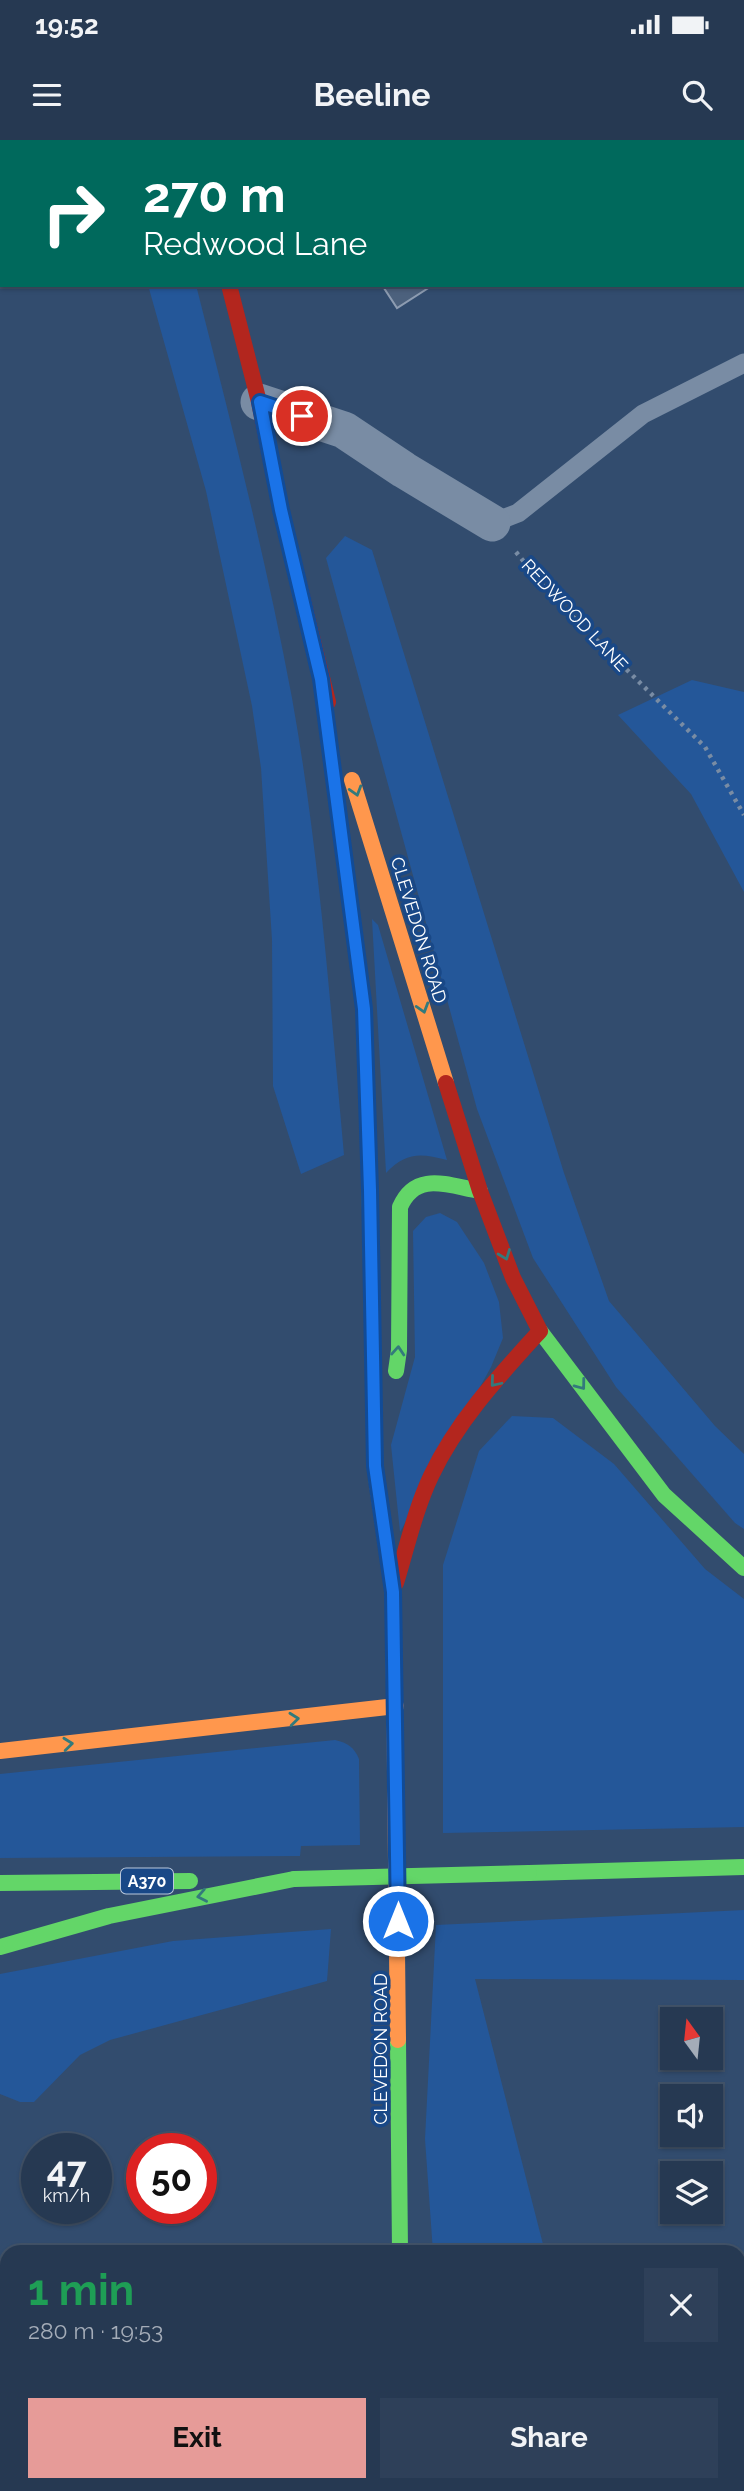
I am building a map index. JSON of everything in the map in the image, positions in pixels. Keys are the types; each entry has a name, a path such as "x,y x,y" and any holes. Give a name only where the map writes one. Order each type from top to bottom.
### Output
{"main road":[{"name":"CLEVEDON ROAD","path":"230,287 260,402 281,510 321,679 480,1191 513,1278 540,1331 457,1428 430,1477 393,1592"},
{"name":"CLEVEDON ROAD","path":"321,679 364,1009 375,1466 393,1592 400,2245"},
{"name":"CLEVEDON ROAD","path":"375,1466 399,1350 400,1207 405,1195 418,1185 480,1191"},
{"path":"540,1331 664,1495 744,1567"},
{"path":"0,1751 396,1706"},
{"name":"A370","path":"0,1883 529,1874 744,1867"},
{"path":"0,1947 147,1907 294,1879"}],"street":[{"path":"260,402 344,430 492,523"}],"lane":[{"path":"492,523 518,513 643,414 744,363"}],"path":[{"name":"REDWOOD LANE","path":"492,523 552,596 705,747 744,815"}],"shaded area":[{"path":"149,287 197,287 259,542 292,698 317,869 344,1155 301,1174 273,1086 272,940 261,768 252,706 206,491"},
{"path":"345,536 372,550 564,1173 609,1301 715,1426 744,1454 744,1529 735,1523 616,1387 533,1258 477,1109 326,558"},
{"path":"692,680 744,692 744,892 691,794 618,715"},
{"path":"372,919 378,925 447,1160 414,1156 400,1161 386,1173"},
{"path":"440,1213 457,1222 484,1263 499,1302 503,1338 491,1367 400,1532 391,1445 415,1357 413,1231 426,1217"},
{"path":"512,1416 553,1418 614,1464 705,1569 744,1599 744,1827 443,1833 443,1565 479,1451"},
{"path":"335,1740 350,1746 359,1759 360,1845 301,1846 300,1856 0,1858 0,1774"},
{"path":"744,1910 744,1980 475,1979 543,2245 433,2245 425,2139 436,1925"},
{"path":"331,1929 327,1981 110,2040 80,2055 34,2102 20,2102 0,2094 0,1974 173,1941"}],"building":[{"path":"383,287 430,287 397,308"}],"traffic: fast":[{"path":"369,1158 377,1483"},
{"path":"396,1371 399,1350 400,1207 407,1195 424,1184 445,1184 480,1191"},
{"path":"540,1331 664,1495 744,1568"},
{"path":"529,1873 744,1867"},
{"path":"294,1879 529,1873"},
{"path":"0,1947 109,1916 294,1879"},
{"path":"0,1883 190,1881"},
{"path":"398,2040 400,2245"}],"traffic: slow":[{"path":"321,679 364,1009 369,1158"},
{"path":"352,780 446,1083"},
{"path":"377,1483 393,1592 398,2040"},
{"path":"0,1751 396,1706"}],"traffic: jam":[{"path":"230,287 259,402 281,510 328,702"},
{"path":"396,1583 420,1502 441,1456 480,1400 540,1331 513,1278 480,1191 446,1083"}],"route":[{"path":"302,416 260,402 281,510 321,679 364,1009 375,1466 393,1592 398,1921"}]}
